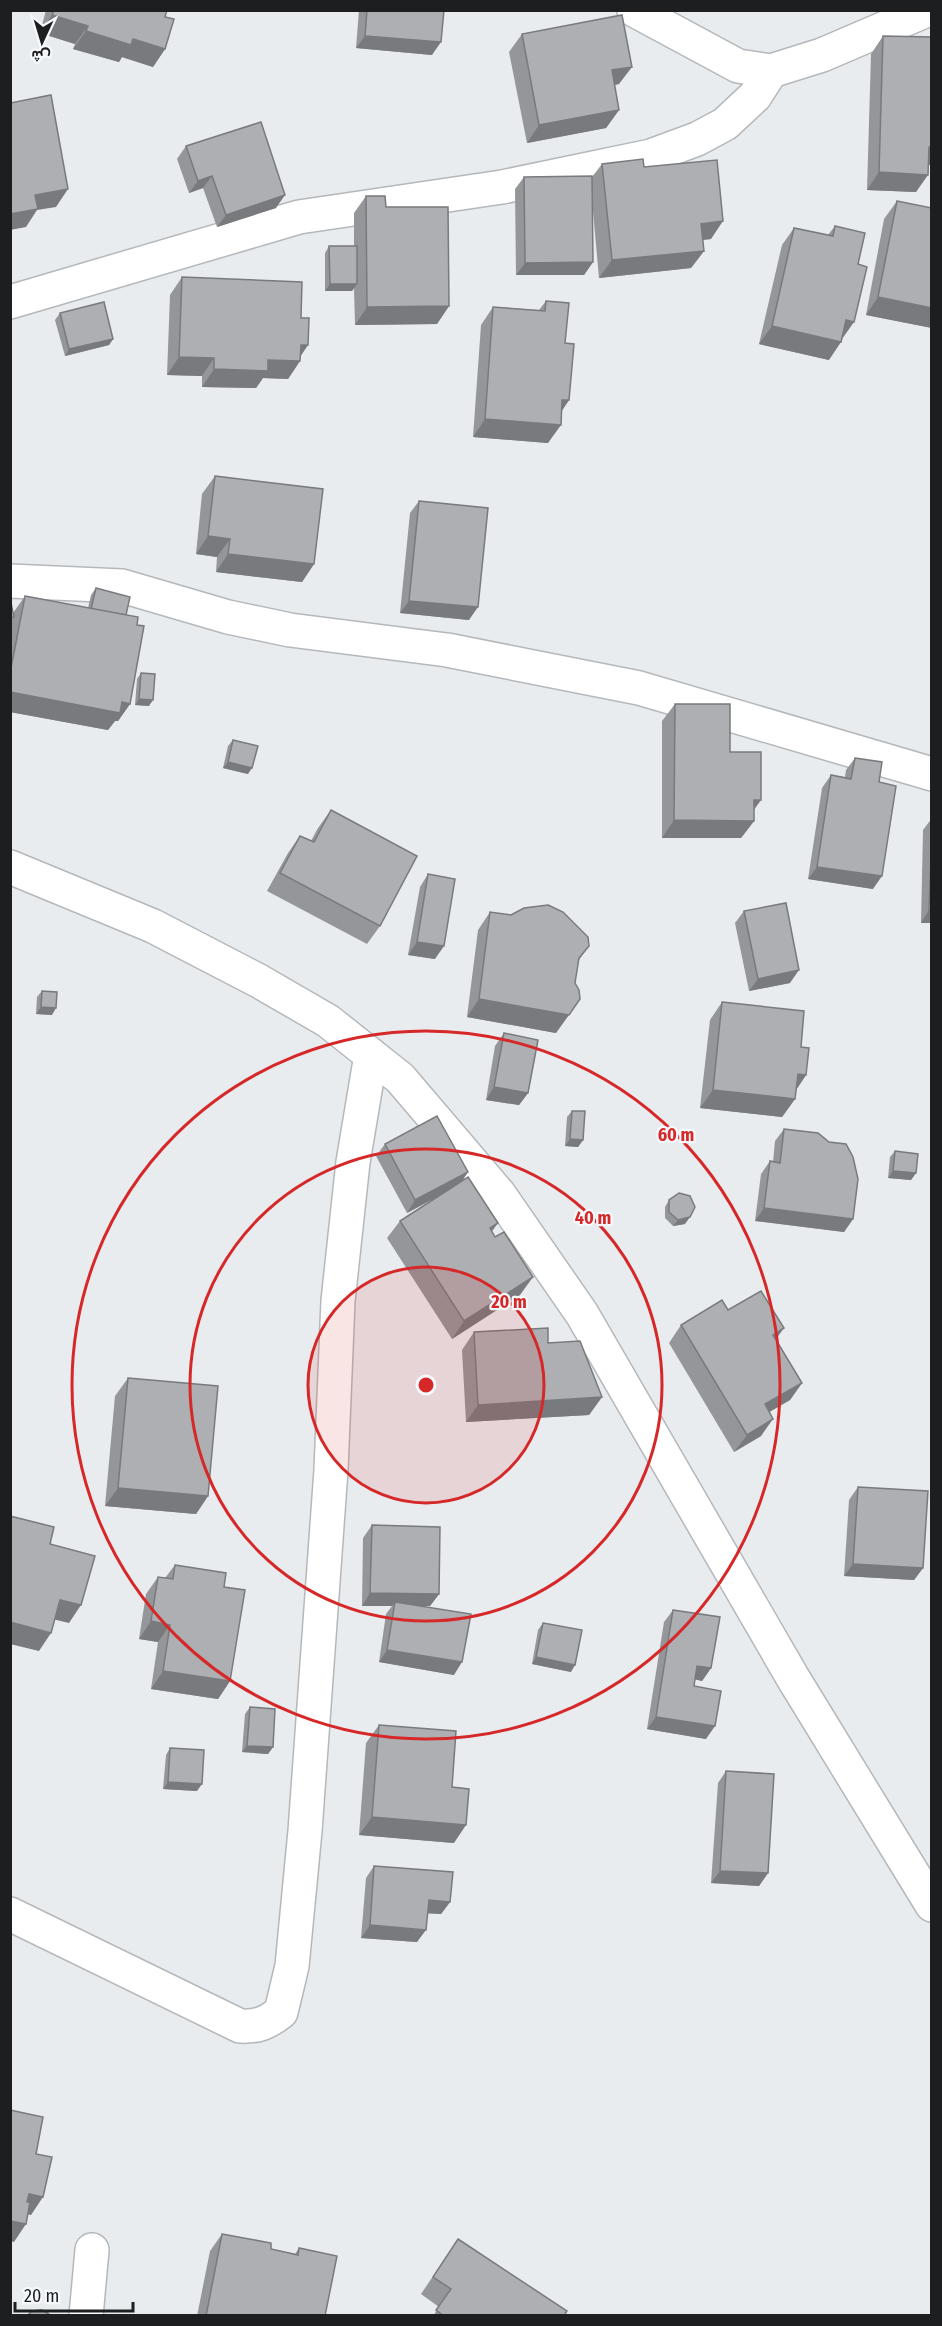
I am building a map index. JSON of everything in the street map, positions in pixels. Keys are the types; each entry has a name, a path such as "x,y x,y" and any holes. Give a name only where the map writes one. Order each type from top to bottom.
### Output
{"street":[{"path":"634,10 738,66 771,70 822,55 927,10"},
{"path":"10,302 101,273 299,218 502,187 651,156 697,139 725,124 755,96 771,70"},
{"path":"10,581 122,586 249,622 290,630 447,650 639,688 932,774"},
{"path":"10,867 153,926 248,975 328,1021 400,1078 500,1194 582,1314 793,1678 932,1905"},
{"path":"10,1914 240,2026 261,2025 281,2012 292,1966 305,1831 332,1470 338,1301 353,1162 371,1055"},
{"path":"86,2316 92,2250"}],"building":[{"path":"54,10 167,10 165,17 174,19 165,49 133,39 131,45 86,31 88,26 52,15"},
{"path":"367,10 444,10 441,42 365,36"},
{"path":"622,15 632,67 612,70 619,110 539,125 522,34"},
{"path":"883,36 932,37 932,147 929,147 928,175 879,172"},
{"path":"51,95 68,189 35,195 38,209 10,214 10,103"},
{"path":"261,122 285,195 226,215 212,176 198,181 186,146"},
{"path":"643,159 644,167 717,160 723,221 701,224 704,251 612,260 602,164"},
{"path":"592,176 593,262 525,263 524,177"},
{"path":"366,196 385,196 386,207 448,207 449,306 367,307"},
{"path":"897,201 932,208 932,308 878,297"},
{"path":"835,226 865,233 858,264 867,267 854,322 846,320 841,342 772,326 794,228 833,236"},
{"path":"329,246 357,246 357,284 330,284"},
{"path":"182,277 302,282 301,318 309,318 308,345 301,345 300,361 268,360 268,371 214,369 214,358 179,357"},
{"path":"546,301 569,303 565,343 574,344 569,400 562,400 561,425 485,419 493,307 545,311"},
{"path":"104,302 113,339 69,349 60,313"},
{"path":"215,476 323,489 314,564 228,554 230,539 208,536"},
{"path":"419,501 488,508 478,607 409,601"},
{"path":"96,588 130,597 126,615 91,609"},
{"path":"25,596 138,617 137,625 144,626 130,704 122,702 120,713 10,692 10,673"},
{"path":"10,598 14,617 10,618"},
{"path":"141,673 155,674 153,700 139,699"},
{"path":"675,704 730,704 730,752 761,752 761,800 754,800 754,821 674,820"},
{"path":"233,740 258,746 252,768 228,762"},
{"path":"855,758 882,762 879,782 896,786 882,876 817,867 831,775 851,779"},
{"path":"331,810 417,856 380,926 280,873 300,836 314,842"},
{"path":"932,832 932,910 929,910"},
{"path":"428,874 455,879 444,946 417,942"},
{"path":"786,903 799,970 758,979 744,911"},
{"path":"548,905 563,912 588,937 589,946 579,958 575,983 580,999 569,1015 479,999 490,912 511,915 524,908"},
{"path":"42,991 57,992 56,1008 41,1007"},
{"path":"722,1002 804,1011 801,1047 809,1048 806,1075 798,1074 795,1099 713,1090"},
{"path":"504,1033 538,1040 528,1093 494,1087"},
{"path":"572,1111 585,1111 583,1140 570,1139"},
{"path":"437,1116 468,1172 415,1200 385,1144"},
{"path":"784,1129 818,1133 829,1142 846,1144 853,1157 858,1179 853,1219 764,1208 770,1161 780,1163"},
{"path":"895,1151 918,1154 916,1173 893,1171"},
{"path":"468,1177 498,1223 490,1228 495,1237 504,1232 533,1277 464,1321 400,1221"},
{"path":"679,1193 690,1196 695,1207 690,1217 678,1220 669,1212 669,1200"},
{"path":"761,1291 784,1328 773,1335 802,1383 765,1404 773,1419 747,1435 681,1325 722,1300 728,1310"},
{"path":"548,1328 548,1343 580,1341 602,1397 478,1405 474,1332"},
{"path":"128,1378 218,1386 208,1496 118,1488"},
{"path":"858,1487 928,1491 923,1568 853,1564"},
{"path":"10,1516 54,1527 50,1544 95,1556 81,1605 60,1600 51,1633 10,1622"},
{"path":"372,1525 440,1527 439,1594 370,1593"},
{"path":"175,1565 226,1573 224,1587 245,1590 230,1681 163,1671 170,1625 151,1621 158,1577 173,1579"},
{"path":"395,1602 471,1614 462,1662 387,1650"},
{"path":"673,1610 720,1617 711,1668 697,1666 694,1686 721,1691 715,1726 656,1717"},
{"path":"543,1623 582,1630 575,1665 536,1657"},
{"path":"250,1707 275,1709 273,1747 247,1746"},
{"path":"379,1725 456,1731 452,1787 469,1789 466,1825 372,1817"},
{"path":"170,1748 204,1750 202,1784 168,1782"},
{"path":"726,1771 774,1774 768,1873 720,1871"},
{"path":"374,1866 453,1872 450,1902 429,1900 426,1930 370,1925"},
{"path":"10,2110 43,2117 36,2154 52,2157 43,2197 29,2194 26,2224 10,2221"},
{"path":"222,2234 271,2243 271,2249 298,2255 299,2248 337,2256 325,2316 206,2316"},
{"path":"458,2239 567,2311 564,2316 444,2316 436,2310 451,2289 433,2277"},
{"path":"42,2310 52,2316 27,2316 32,2311"}]}
